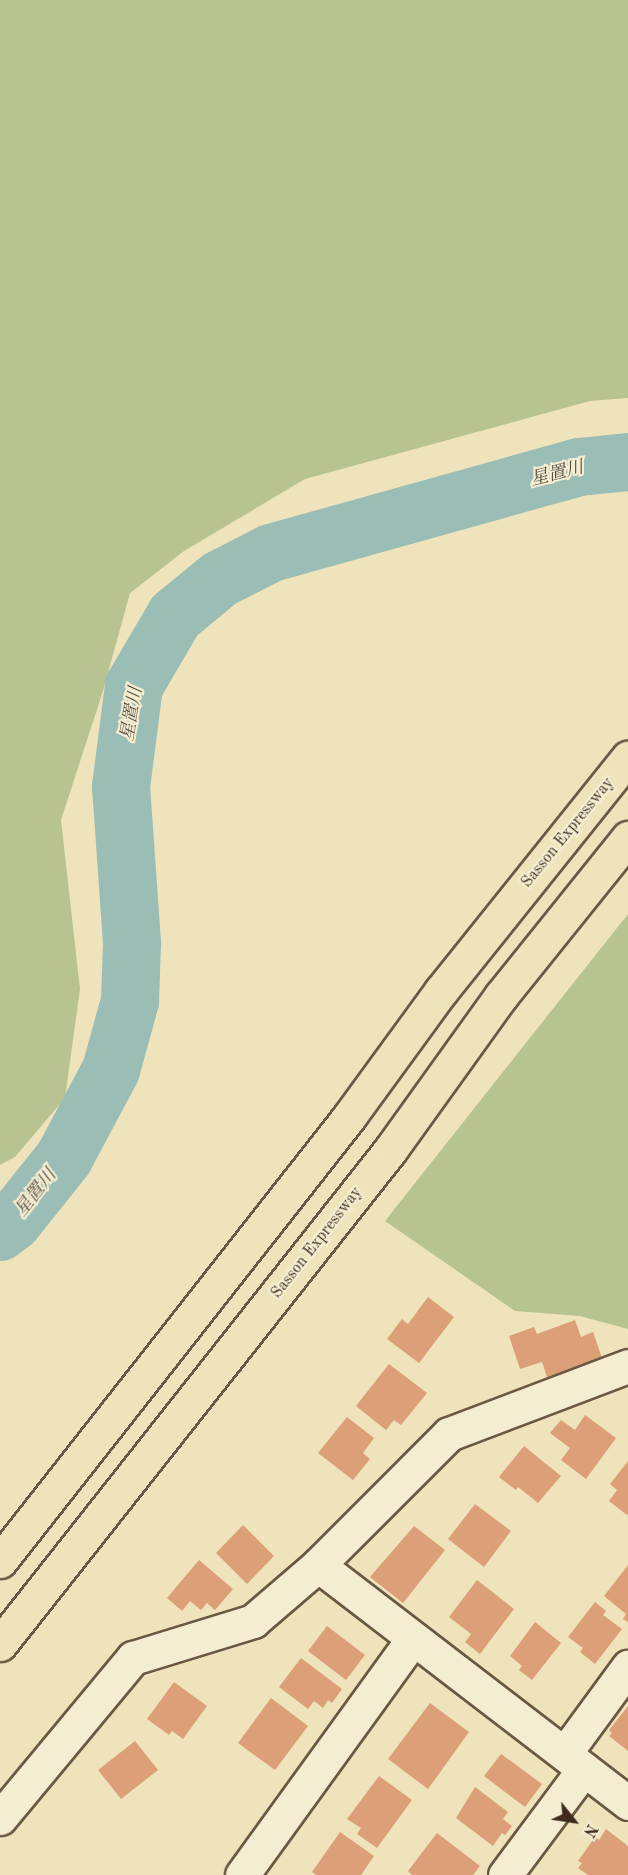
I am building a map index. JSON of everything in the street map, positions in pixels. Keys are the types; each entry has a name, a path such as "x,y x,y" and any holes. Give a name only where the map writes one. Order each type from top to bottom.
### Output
{"highway":[{"name":"Sasson Expressway","path":"0,1561 349,1117 441,991 628,758"},
{"name":"Sasson Expressway","path":"0,1644 391,1149 501,996 628,838"}],"street":[{"path":"0,1818 134,1658 253,1621 318,1565 449,1434 624,1373"},
{"path":"318,1565 628,1803"},
{"path":"242,1875 413,1639"},
{"path":"506,1875 628,1667"}],"green space":[{"path":"0,0 628,0 628,398 590,401 305,479 184,551 130,593 103,691 61,820 80,989 65,1098 15,1157 0,1165"},
{"path":"628,914 628,1329 580,1316 515,1311 385,1221"}],"building":[{"path":"428,1297 454,1317 419,1363 387,1339 402,1319 408,1324"},
{"path":"575,1320 581,1337 593,1332 602,1358 547,1377 542,1362 520,1369 509,1336 534,1327 537,1334"},
{"path":"389,1364 427,1393 401,1425 394,1420 386,1430 356,1406"},
{"path":"585,1415 616,1438 586,1479 561,1460 570,1448 550,1433 561,1420 575,1430"},
{"path":"347,1417 374,1438 363,1453 370,1459 353,1480 318,1453"},
{"path":"524,1446 561,1476 538,1503 518,1487 516,1490 499,1477"},
{"path":"628,1461 627,1515 609,1501 617,1490 610,1484"},
{"path":"475,1504 511,1531 484,1567 448,1539"},
{"path":"243,1525 274,1556 247,1584 216,1553"},
{"path":"414,1526 445,1550 403,1603 370,1577"},
{"path":"199,1560 233,1589 215,1610 207,1603 201,1610 190,1601 182,1611 167,1598"},
{"path":"628,1565 628,1622 623,1619 626,1614 604,1596"},
{"path":"477,1580 514,1609 480,1654 465,1642 471,1634 449,1617"},
{"path":"595,1602 606,1611 603,1615 622,1629 595,1664 580,1652 583,1648 568,1637"},
{"path":"535,1622 561,1643 532,1680 519,1670 522,1666 510,1656"},
{"path":"327,1626 365,1655 346,1680 308,1651"},
{"path":"301,1658 342,1689 332,1703 328,1700 323,1708 314,1701 308,1709 279,1687"},
{"path":"174,1682 207,1706 183,1739 172,1731 169,1735 147,1719"},
{"path":"271,1698 308,1726 275,1770 238,1743"},
{"path":"430,1703 469,1732 428,1789 388,1759"},
{"path":"628,1706 628,1751 609,1736 612,1733 609,1730"},
{"path":"135,1741 158,1770 121,1799 98,1770"},
{"path":"501,1754 542,1784 525,1807 484,1776"},
{"path":"379,1776 412,1800 377,1848 357,1834 361,1828 347,1819"},
{"path":"475,1787 508,1812 503,1819 512,1826 505,1835 502,1833 493,1846 456,1818"},
{"path":"606,1829 628,1846 628,1875 588,1875 578,1868 582,1863 578,1861 595,1837 599,1840"},
{"path":"340,1832 374,1856 361,1875 316,1875 312,1872"},
{"path":"437,1833 480,1866 473,1875 412,1875 408,1871"}],"waterway":[{"name":"星置川","path":"0,1232 13,1222 64,1158 111,1070 130,1001 132,943 121,787 134,686 175,616 220,579 271,553 579,467 628,462"}]}
